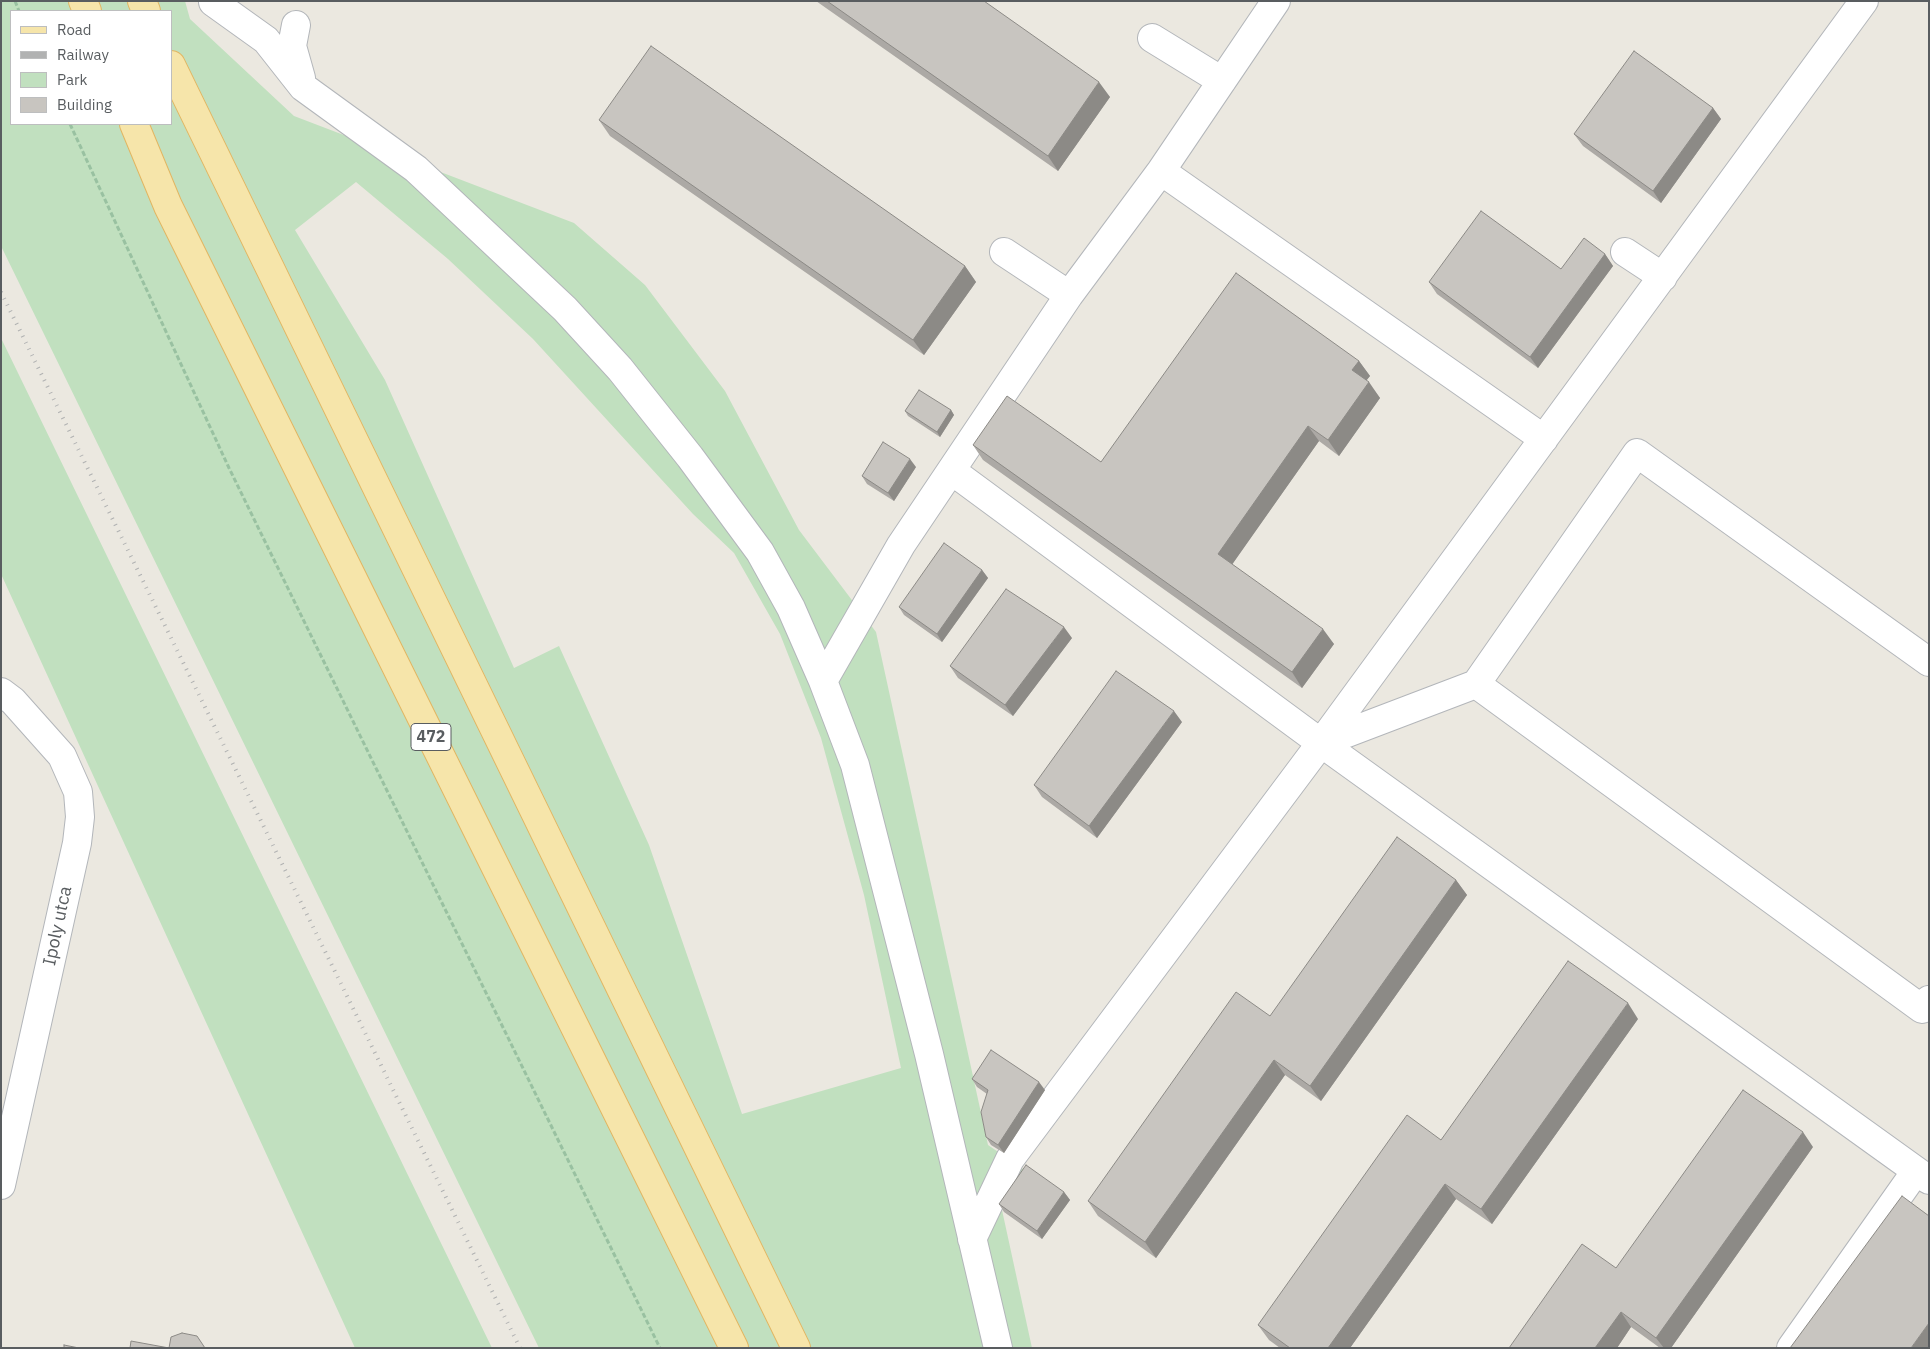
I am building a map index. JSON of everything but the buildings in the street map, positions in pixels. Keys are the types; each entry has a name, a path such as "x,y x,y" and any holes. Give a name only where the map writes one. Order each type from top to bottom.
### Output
{"main road":[{"path":"172,67 796,1348"},
{"name":"472","path":"134,125 168,206 734,1348"}],"street":[{"path":"823,681 902,544 1069,295 1161,171 1276,1"},
{"path":"972,1239 1010,1159 1321,743 1864,1"},
{"path":"212,2 266,40 303,87 416,168 566,309 620,369 690,457 760,552 791,608 823,681 855,765 929,1054 998,1348"},
{"path":"296,25 292,46 303,87"},
{"path":"1152,38 1222,81"},
{"path":"1161,171 1544,439"},
{"path":"1004,252 1069,295"},
{"path":"1625,252 1662,277"},
{"path":"1321,743 1476,684 1637,453 1929,662"},
{"path":"952,471 1321,743 1922,1175 1791,1348"},
{"path":"1476,684 1922,1009 1929,1000"},
{"name":"Ipoly utca","path":"1,692 13,701 62,756 78,792 80,817 77,842 1,1185"}],"path":[{"path":"70,125 229,468 660,1348"}],"green space":[{"path":"1,1 185,1 190,19 294,116 574,223 645,285 725,391 799,530 876,632 988,1145 1029,1173 1002,1210 1032,1348 539,1348 1,246","holes":["356,182 448,259 533,339 693,514 734,553 780,634 821,738 864,895 901,1068 742,1114 649,845 559,646 514,668 385,380 295,230"]},
{"path":"1,338 492,1348 355,1348 1,574"}],"railway":[{"path":"1,292 520,1348"}]}
